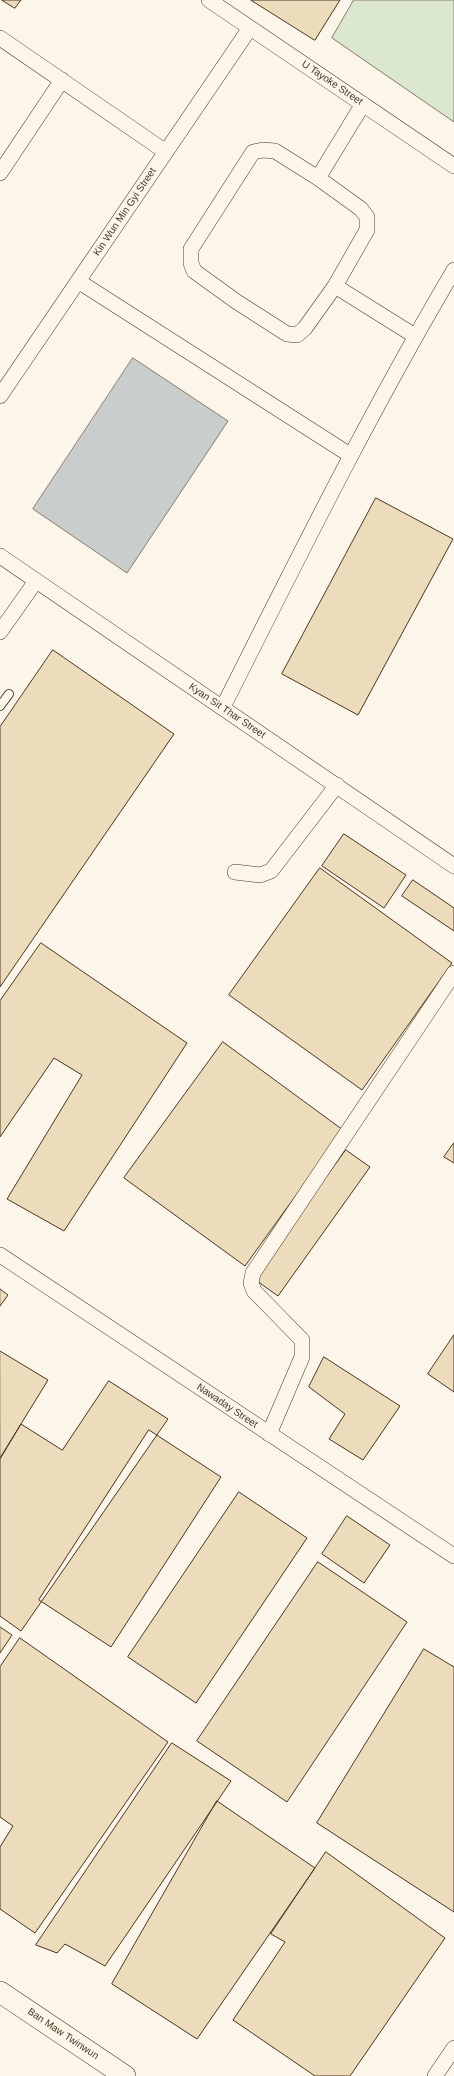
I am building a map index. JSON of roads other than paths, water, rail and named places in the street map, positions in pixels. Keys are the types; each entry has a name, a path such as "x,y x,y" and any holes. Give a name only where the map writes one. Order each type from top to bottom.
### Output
{"street":[{"name":"U Tayoke Street","path":"209,0 454,166"},
{"name":"Kin Wun Min Gyi Street","path":"0,396 250,28"},
{"path":"0,38 166,152"},
{"path":"0,173 62,80"},
{"path":"318,178 363,104"},
{"path":"275,151 318,178 361,209 366,217 367,230 335,286 305,328 297,335 288,334 194,271 191,263 191,249 253,152 275,151"},
{"path":"223,707 350,455 415,336 454,270"},
{"path":"78,281 350,455"},
{"path":"335,286 415,336"},
{"name":"Kyan Sit Thar Street","path":"0,556 454,866"},
{"path":"0,632 36,581"},
{"path":"235,872 260,875 271,871 337,786"},
{"path":"269,1434 302,1357 302,1340 254,1291 251,1283 253,1273 454,973"},
{"name":"Nawaday Street","path":"0,1255 454,1556"},
{"name":"Ban Maw Twinwun","path":"0,1992 125,2076"},
{"path":"435,2076 454,2048"}],"lane":[{"path":"0,706 9,694"}]}
